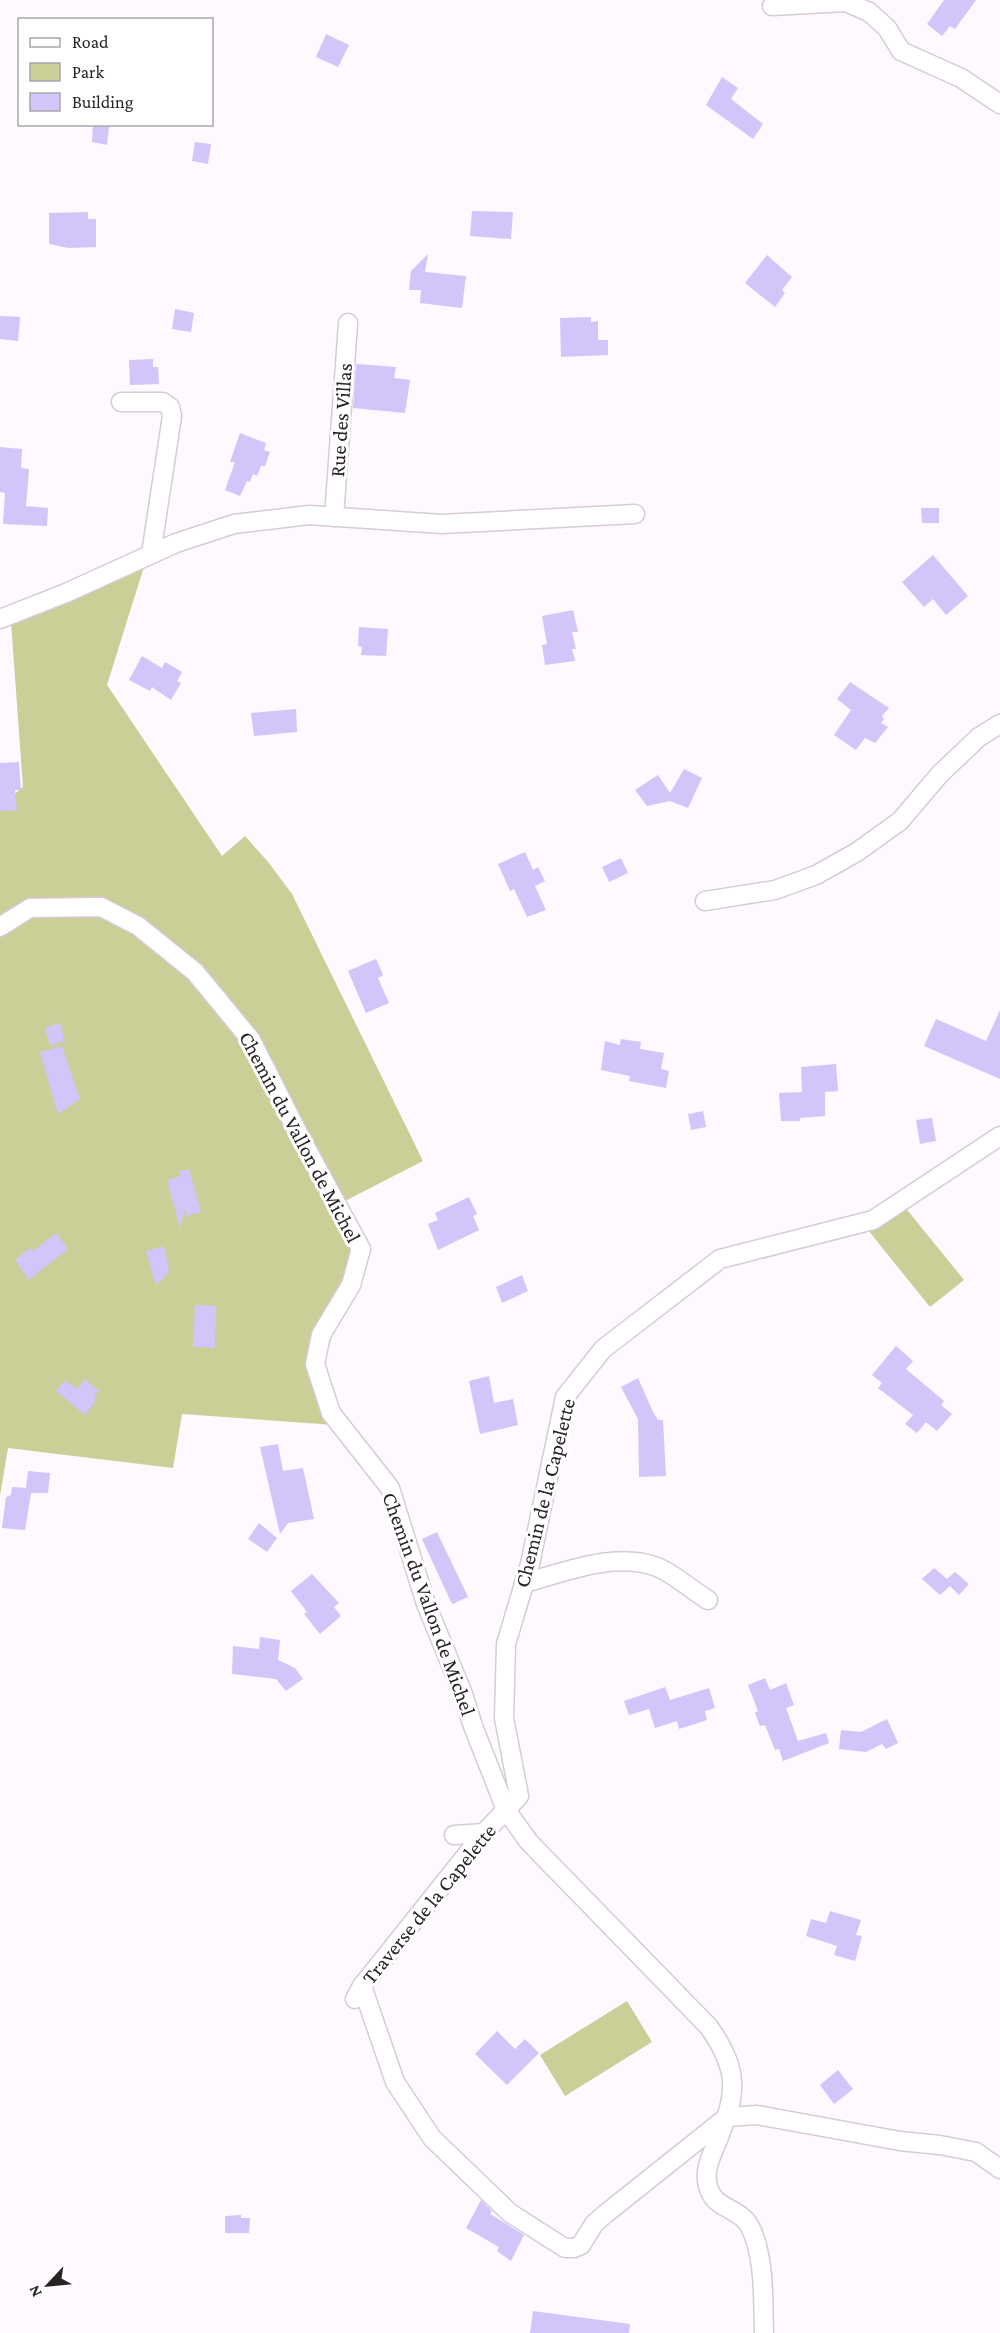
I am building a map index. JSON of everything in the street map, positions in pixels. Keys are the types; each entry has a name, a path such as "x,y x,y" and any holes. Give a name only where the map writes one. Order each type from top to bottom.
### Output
{"street":[{"path":"772,6 846,2 869,12 887,28 901,51 961,78 1000,104"},
{"name":"Rue des Villas","path":"334,517 348,323"},
{"path":"121,402 163,402 170,407 172,416 151,554"},
{"path":"0,619 66,593 176,543 234,525 309,515 442,524 635,514"},
{"path":"705,901 775,890 816,875 858,852 900,821 940,774 979,737 1000,724"},
{"name":"Chemin du Vallon de Michel","path":"0,927 30,908 101,907 138,926 195,972 251,1040 361,1249 351,1285 321,1335 315,1364 331,1413 390,1488 426,1604 463,1694 506,1810 537,1851 709,2027 722,2047 729,2064 734,2089 727,2117 710,2158 707,2180 711,2195 720,2205 745,2219 751,2228 757,2247 762,2282 764,2333"},
{"name":"Chemin de la Capelette","path":"506,1810 519,1796 504,1718 506,1644 524,1582 565,1397 603,1349 720,1259 873,1220 1000,1136"},
{"path":"524,1582 605,1562 632,1562 658,1567 708,1600"},
{"name":"Traverse de la Capelette","path":"506,1810 484,1833 358,1993 395,2082 432,2138 510,2213 566,2248 574,2248 581,2245 594,2224 604,2215 727,2117"},
{"path":"454,1835 484,1833"},
{"path":"727,2117 757,2115 900,2141 940,2145 976,2152 1000,2169"}],"green space":[{"path":"146,560 107,685 222,856 245,836 292,894 423,1161 339,1204 362,1270 317,1352 335,1425 182,1414 173,1468 8,1448 0,1496 0,806 23,787 11,622"},
{"path":"904,1206 964,1280 930,1307 868,1230"},
{"path":"627,2001 652,2042 565,2096 540,2055"}],"building":[{"path":"944,0 976,0 955,29 950,26 942,36 927,24"},
{"path":"326,34 349,45 338,67 316,57"},
{"path":"722,77 738,88 731,99 763,124 753,139 706,105"},
{"path":"93,126 109,127 107,145 92,142"},
{"path":"195,142 211,144 208,164 192,161"},
{"path":"472,211 513,212 511,239 470,236"},
{"path":"88,212 88,219 96,219 96,247 69,248 49,244 49,213"},
{"path":"428,254 425,272 466,276 462,308 420,303 421,290 409,290 411,271"},
{"path":"767,255 792,277 782,290 785,293 775,307 745,283"},
{"path":"175,309 194,313 191,332 172,329"},
{"path":"0,316 20,317 18,341 0,339"},
{"path":"591,317 591,322 598,321 598,340 608,340 608,355 561,357 560,318"},
{"path":"153,359 153,367 158,367 159,384 130,385 129,360"},
{"path":"356,364 396,367 394,378 410,380 405,413 353,408"},
{"path":"240,433 266,443 264,450 270,452 265,466 261,466 257,476 253,474 250,482 247,481 240,496 225,490 235,462 230,462"},
{"path":"0,447 22,449 21,468 29,469 26,506 48,508 47,526 3,524 5,493 0,492"},
{"path":"921,508 939,508 939,523 922,523"},
{"path":"933,555 968,596 946,615 933,599 924,607 902,582"},
{"path":"573,610 578,632 572,632 576,649 572,649 575,661 545,665 542,645 547,644 542,616"},
{"path":"359,627 388,629 386,656 361,655 362,647 358,646"},
{"path":"142,656 162,668 165,662 182,672 177,681 181,683 171,700 152,687 150,691 129,680"},
{"path":"850,682 889,708 882,716 884,719 881,723 888,727 875,743 865,738 856,750 834,735 851,710 837,699"},
{"path":"296,709 297,732 254,736 251,713"},
{"path":"19,762 21,790 15,790 17,810 0,811 0,763"},
{"path":"684,769 702,778 688,808 670,801 647,806 635,790 658,775 670,793"},
{"path":"525,852 533,870 538,867 545,881 535,886 546,910 527,917 514,889 510,891 498,864"},
{"path":"621,858 628,873 609,882 602,867"},
{"path":"376,959 383,975 378,978 389,1003 366,1013 348,971"},
{"path":"1000,1010 1000,1079 924,1046 936,1019 986,1041"},
{"path":"60,1023 65,1041 50,1046 45,1028"},
{"path":"621,1039 641,1042 640,1049 664,1053 661,1069 669,1071 666,1088 629,1081 630,1076 601,1070 605,1041 620,1045"},
{"path":"62,1046 80,1099 58,1114 40,1052"},
{"path":"836,1064 838,1091 825,1092 825,1116 800,1118 800,1121 781,1121 779,1093 802,1092 801,1067"},
{"path":"703,1111 706,1127 691,1130 688,1114"},
{"path":"932,1118 936,1141 920,1144 916,1120"},
{"path":"189,1169 201,1212 186,1216 185,1209 180,1228 167,1180 180,1176 179,1171"},
{"path":"469,1197 477,1214 473,1216 479,1230 438,1250 428,1224 438,1220 435,1213"},
{"path":"56,1233 68,1249 29,1280 15,1260 30,1248 33,1251"},
{"path":"164,1246 169,1268 167,1275 156,1285 146,1251"},
{"path":"522,1275 528,1291 502,1303 496,1287"},
{"path":"195,1305 216,1306 215,1348 193,1347"},
{"path":"896,1346 913,1361 906,1369 944,1401 941,1405 952,1414 937,1431 926,1422 917,1433 905,1424 913,1415 878,1388 882,1383 872,1375"},
{"path":"489,1376 494,1403 513,1399 518,1425 480,1434 469,1381"},
{"path":"638,1378 653,1412 658,1420 663,1420 666,1476 639,1477 638,1419 621,1387"},
{"path":"85,1379 99,1391 94,1398 96,1400 85,1415 56,1391 65,1380 77,1389"},
{"path":"278,1444 283,1471 303,1468 314,1519 288,1523 280,1534 260,1447"},
{"path":"28,1471 50,1473 48,1493 31,1493 25,1530 2,1528 6,1497 11,1495 12,1487 26,1488"},
{"path":"259,1523 277,1538 267,1552 248,1539"},
{"path":"437,1532 468,1597 452,1604 422,1539"},
{"path":"934,1568 947,1579 955,1572 969,1584 959,1595 950,1586 940,1595 922,1579"},
{"path":"312,1574 339,1603 334,1607 341,1616 320,1634 304,1614 307,1612 291,1591"},
{"path":"260,1637 280,1640 278,1660 295,1668 303,1679 286,1691 276,1679 232,1674 233,1646 259,1649"},
{"path":"765,1678 770,1690 786,1683 794,1705 786,1708 798,1741 826,1733 829,1743 783,1761 779,1749 775,1750 765,1725 760,1726 755,1713 758,1711 748,1685"},
{"path":"665,1687 670,1700 709,1688 715,1708 705,1711 707,1720 679,1729 677,1721 655,1728 649,1709 629,1715 624,1701"},
{"path":"887,1719 898,1743 886,1749 882,1744 866,1752 839,1749 841,1730 861,1732"},
{"path":"830,1911 861,1920 856,1935 862,1936 855,1961 834,1955 837,1946 806,1936 811,1919 826,1923"},
{"path":"497,2031 515,2049 525,2039 539,2053 507,2085 475,2054"},
{"path":"838,2070 853,2089 834,2104 820,2085"},
{"path":"481,2200 492,2211 490,2214 524,2235 511,2261 497,2251 499,2247 466,2228"},
{"path":"241,2215 241,2218 250,2218 249,2233 225,2233 225,2216"},
{"path":"533,2311 630,2324 629,2333 530,2333"}]}
